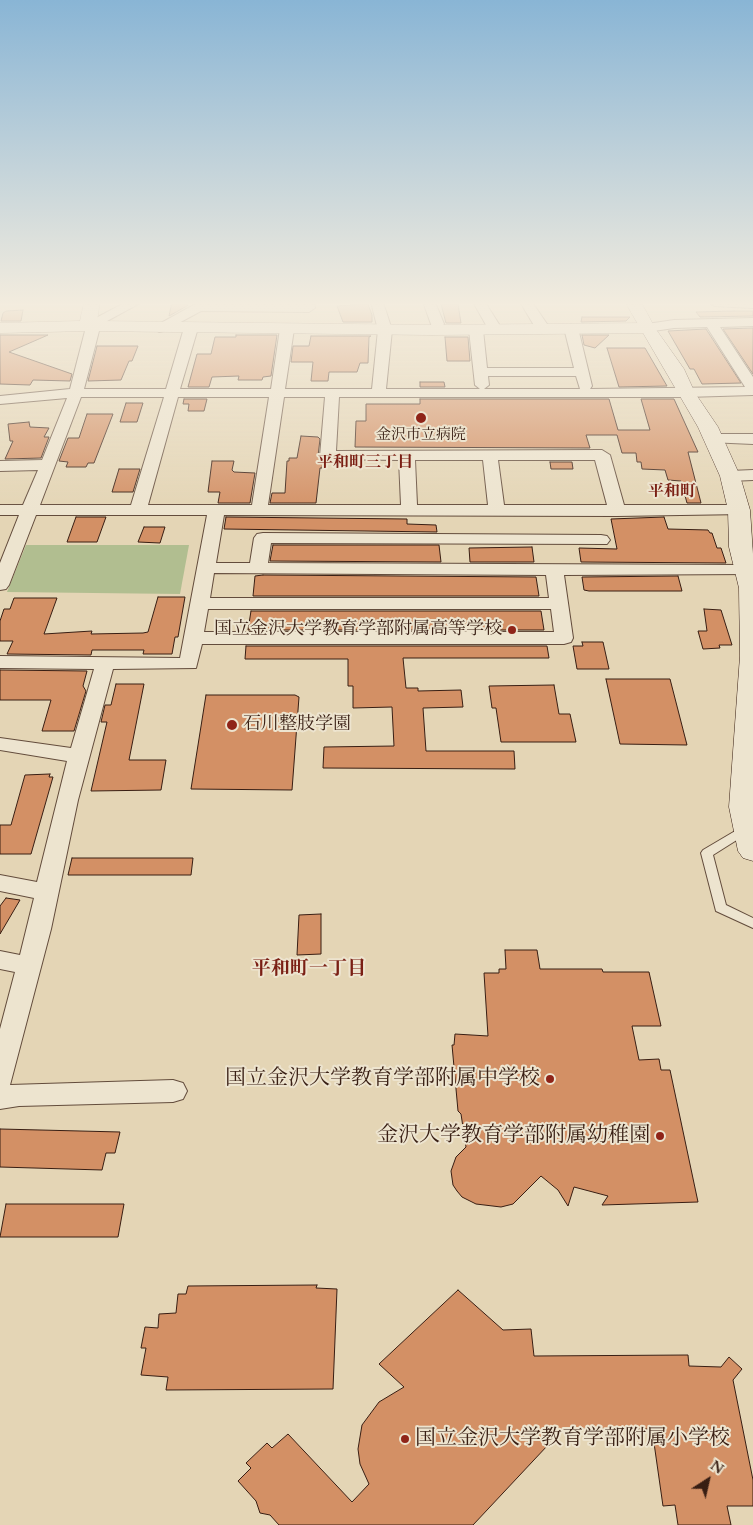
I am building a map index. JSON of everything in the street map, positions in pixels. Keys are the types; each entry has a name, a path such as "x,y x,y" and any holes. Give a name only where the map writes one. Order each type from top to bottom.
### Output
{"main road":[{"path":"677,373 686,393 713,439 730,476 739,510 740,547 751,582 753,656 749,767 743,807 753,851"}],"street":[{"path":"2,575 76,394 81,373"},
{"path":"138,510 179,373"},
{"path":"258,511 280,373"},
{"path":"379,392 381,373"},
{"path":"480,373 483,393"},
{"path":"581,373 586,393"},
{"path":"0,400 76,394 174,392 276,394 379,392 686,393 752,391 753,388 743,373"},
{"path":"332,393 328,456 602,455 617,511"},
{"path":"713,439 753,439"},
{"path":"407,456 409,511"},
{"path":"490,456 497,511"},
{"path":"0,466 47,465"},
{"path":"730,476 753,475"},
{"path":"0,510 739,510"},
{"path":"0,662 188,664 216,511"},
{"path":"450,511 451,568"},
{"path":"595,511 607,569"},
{"path":"258,568 263,538 601,540"},
{"path":"205,568 607,569 751,582"},
{"path":"193,638 564,638 554,569"},
{"path":"199,604 559,603"},
{"path":"0,1079 6,1033 29,966 48,892 68,800 105,664"},
{"path":"0,744 80,756"},
{"path":"0,884 48,892"},
{"path":"0,960 29,966"},
{"path":"0,1098 19,1095 173,1090"}],"lane":[{"path":"747,828 707,853 720,908 753,922"}],"green space":[{"path":"26,545 189,545 180,594 7,592"}],"building":[{"path":"0,373 72,374 70,381 33,380 30,385 0,384"},
{"path":"90,373 124,373 121,380 88,381"},
{"path":"192,373 271,373 271,376 263,377 262,380 238,380 239,376 212,377 209,387 188,387"},
{"path":"312,373 329,373 328,381 311,381"},
{"path":"615,373 660,373 667,386 619,387"},
{"path":"696,373 735,373 741,383 702,384"},
{"path":"420,382 444,382 445,387 420,387"},
{"path":"184,399 207,399 204,411 188,411 189,404 183,404"},
{"path":"420,399 609,399 618,430 650,430 641,399 674,399 698,452 688,452 701,503 687,503 681,481 668,480 665,470 642,469 641,462 637,462 636,453 622,453 617,435 586,435 590,448 355,447 356,421 366,421 366,404 420,404"},
{"path":"126,403 143,403 137,422 120,422"},
{"path":"87,414 113,414 94,463 88,463 86,467 66,467 68,462 59,461 68,438 79,438"},
{"path":"29,422 30,427 49,428 44,437 49,437 41,458 5,459 13,441 10,441 8,424"},
{"path":"301,436 318,437 320,439 318,456 323,461 322,468 320,468 316,503 270,503 272,493 285,493 287,461 289,461 289,458 297,458"},
{"path":"212,461 234,461 232,470 234,472 255,473 250,503 218,503 220,492 208,492"},
{"path":"550,462 572,462 573,469 551,469"},
{"path":"119,469 140,469 133,492 112,492"},
{"path":"76,517 106,517 97,542 67,542"},
{"path":"226,517 407,519 407,524 436,525 437,532 224,529"},
{"path":"664,517 668,529 708,530 712,533 717,548 721,548 726,563 581,562 579,548 617,549 611,519"},
{"path":"144,527 165,527 160,543 138,542"},
{"path":"273,545 439,545 441,562 270,561"},
{"path":"532,547 534,562 470,562 469,548"},
{"path":"255,576 536,577 539,596 253,596"},
{"path":"678,576 682,591 589,591 584,590 582,577"},
{"path":"158,597 185,597 178,637 175,637 172,654 143,654 144,650 92,650 91,655 7,654 13,641 0,641 0,621 4,609 10,609 14,598 57,598 44,634 92,631 91,634 148,632"},
{"path":"704,609 721,610 732,645 719,645 720,648 703,649 698,631 707,631"},
{"path":"251,611 541,611 544,630 248,630"},
{"path":"582,642 603,642 609,669 577,669 573,646 583,646"},
{"path":"246,646 547,646 549,658 403,658 406,688 418,688 418,691 461,690 463,707 423,708 426,751 514,751 515,769 323,768 324,747 394,746 392,707 353,708 353,686 348,686 348,659 245,659"},
{"path":"0,670 87,671 83,686 86,691 74,731 42,731 51,700 0,700"},
{"path":"606,679 670,679 687,745 620,744"},
{"path":"116,684 144,684 129,760 166,760 161,790 91,791 107,722 101,722 105,705 111,705"},
{"path":"554,685 559,714 570,714 576,742 501,742 496,708 492,708 489,686"},
{"path":"206,695 295,695 299,697 292,790 191,789"},
{"path":"50,774 49,777 53,777 31,854 0,854 0,825 11,825 25,775"},
{"path":"72,858 193,858 191,875 68,875"},
{"path":"6,898 20,900 0,934 0,906"},
{"path":"321,914 321,954 297,955 299,915"},
{"path":"505,950 537,950 540,969 602,969 603,972 649,972 661,1026 632,1026 639,1060 659,1059 661,1070 670,1070 698,1202 602,1205 608,1196 574,1187 568,1206 558,1190 541,1176 513,1204 501,1207 476,1204 462,1197 457,1191 453,1185 451,1171 456,1157 466,1147 461,1114 458,1111 452,1045 454,1045 455,1034 488,1036 484,973 499,973 499,969 506,969"},
{"path":"0,1129 120,1132 115,1153 106,1153 102,1170 0,1167"},
{"path":"6,1204 124,1204 118,1237 0,1237"},
{"path":"317,1285 316,1288 337,1289 333,1389 166,1390 168,1377 141,1375 146,1348 141,1348 145,1327 158,1328 159,1314 176,1313 178,1294 186,1294 188,1286"},
{"path":"458,1290 503,1330 531,1329 534,1356 688,1355 689,1366 721,1367 729,1357 742,1369 733,1380 753,1480 753,1506 727,1506 731,1525 678,1525 675,1505 663,1506 652,1429 563,1429 473,1525 279,1525 270,1515 260,1513 256,1501 238,1481 251,1468 246,1463 267,1443 272,1448 288,1434 352,1502 369,1484 360,1464 358,1449 362,1425 379,1402 404,1387 379,1364"}],"place":[{"name":"金沢市立病院","path":"421,418"},
{"name":"国立金沢大学教育学部附属高等学校","path":"512,630"},
{"name":"石川整肢学園","path":"232,725"},
{"name":"国立金沢大学教育学部附属中学校","path":"550,1079"},
{"name":"金沢大学教育学部附属幼稚園","path":"660,1136"},
{"name":"国立金沢大学教育学部附属小学校","path":"405,1439"}],"district":[{"name":"平和町三丁目","path":"365,463"},
{"name":"平和町","path":"672,492"},
{"name":"平和町一丁目","path":"309,970"}]}
